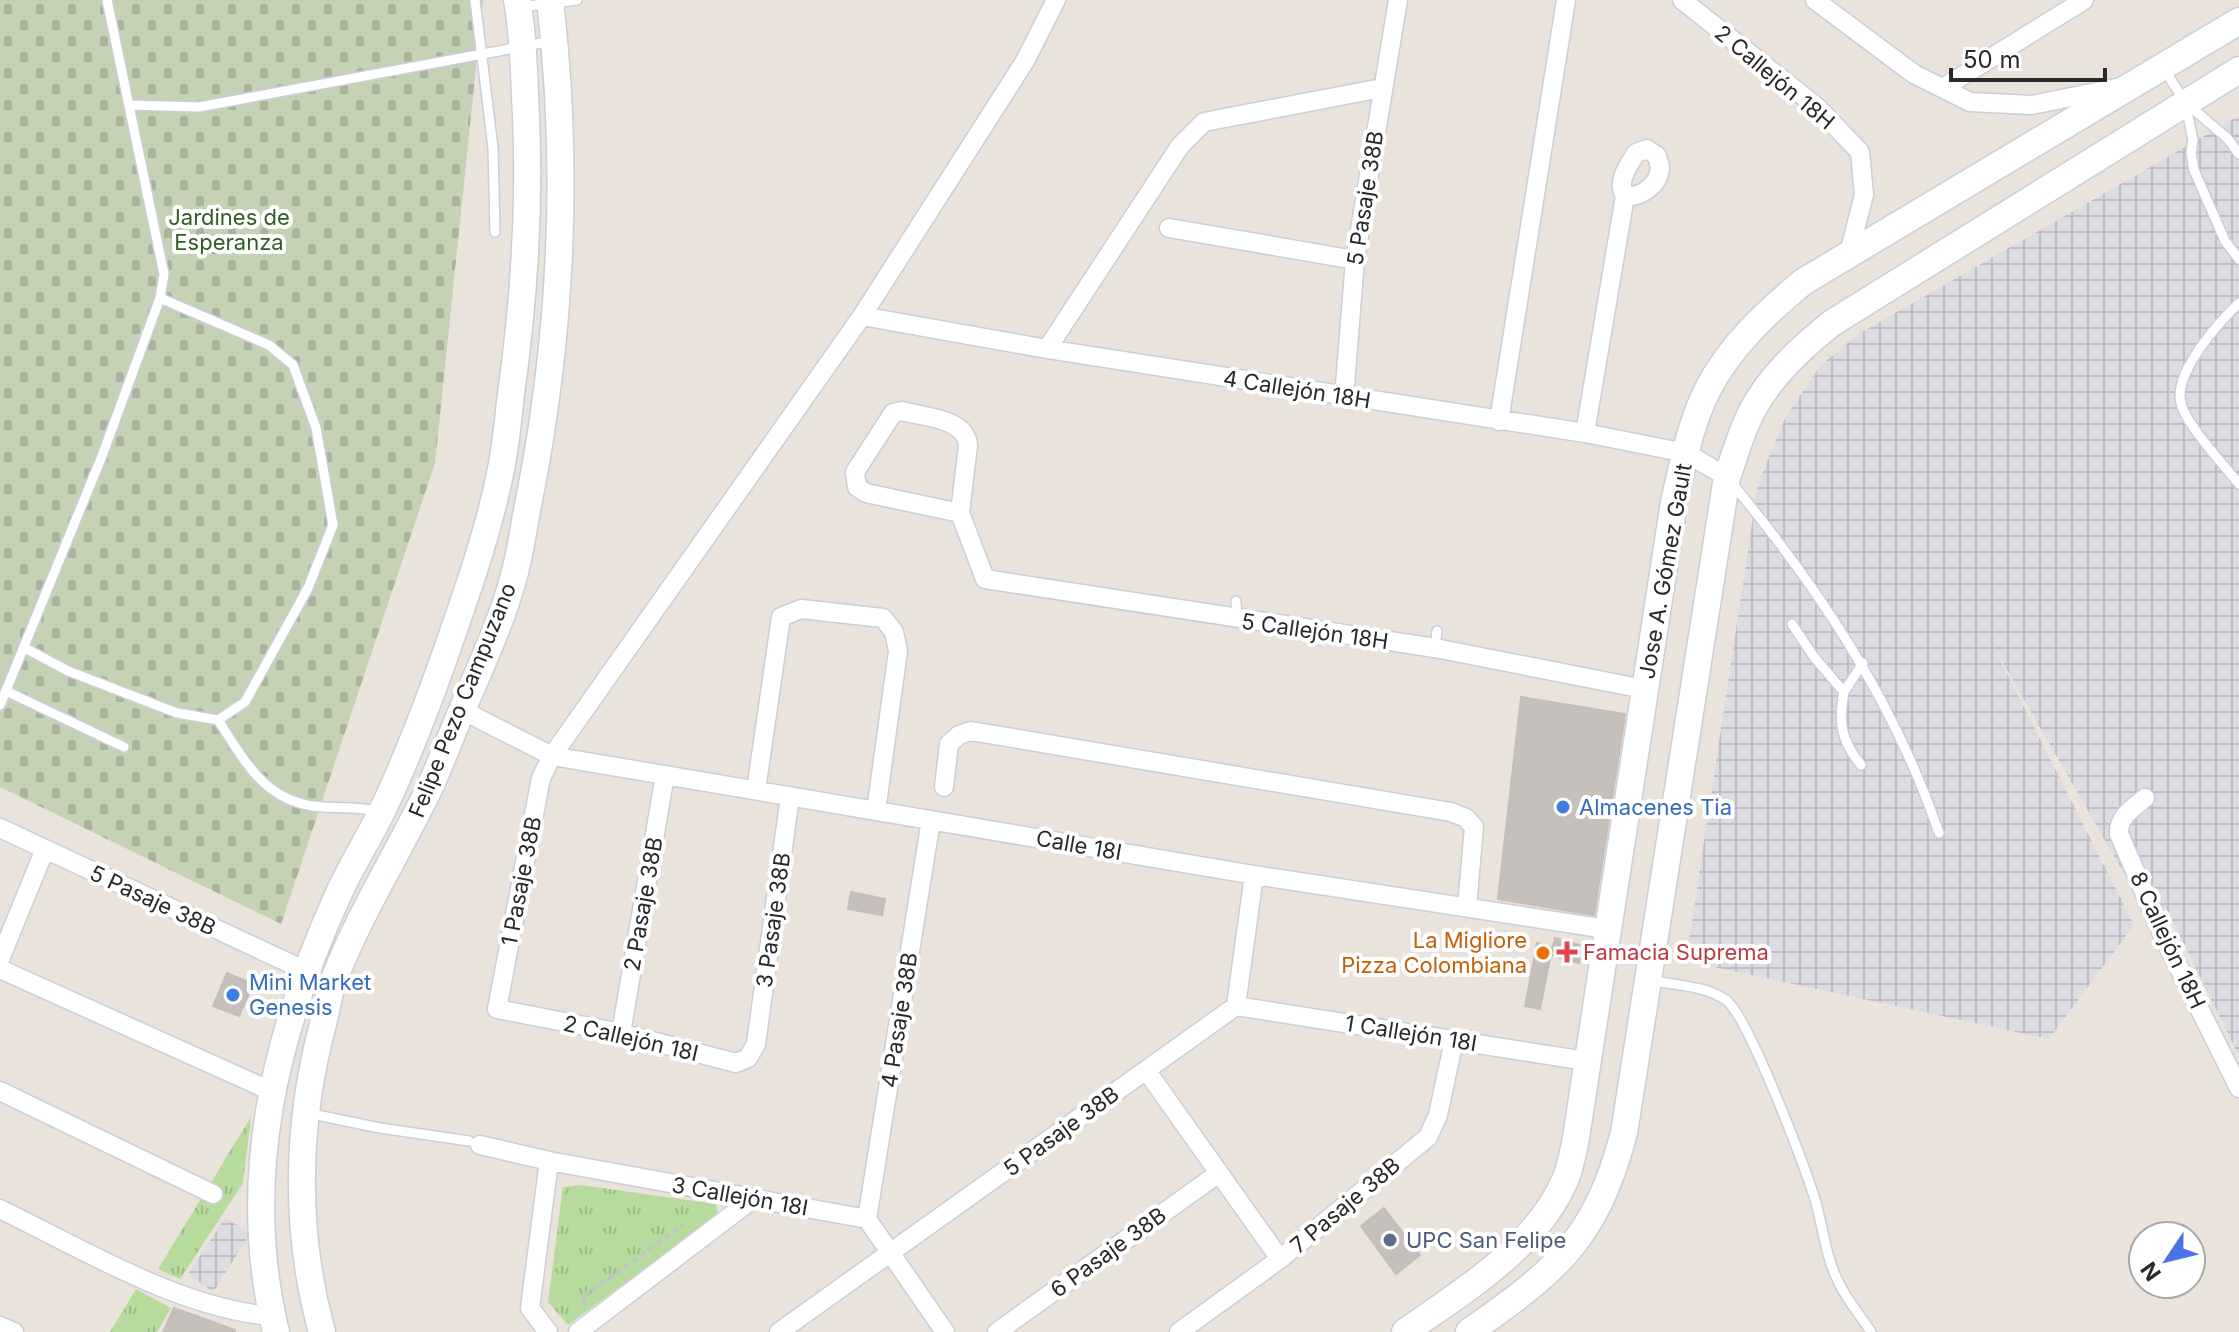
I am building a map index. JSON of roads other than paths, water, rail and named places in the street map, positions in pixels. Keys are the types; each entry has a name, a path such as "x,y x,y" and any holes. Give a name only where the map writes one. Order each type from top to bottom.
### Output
{"main road":[{"name":"Felipe Pezo Campuzano","path":"322,1332 311,1294 303,1226 305,1113 316,1047 334,980 369,900 423,801 494,635 515,572 545,418 561,254 561,143 550,1"},
{"name":"Felipe Pezo Campuzano","path":"274,1324 264,1259 262,1149 284,1036 306,971 339,893 402,767 480,553 501,468 523,308 529,185 523,45 518,4"},
{"name":"Jose A. Gómez Gault","path":"1405,1332 1490,1271 1526,1239 1549,1210 1566,1179 1575,1144 1674,502 1690,433 1708,388 1734,350 1772,308 1803,282 2239,21"},
{"name":"Jose A. Gómez Gault","path":"1469,1332 1527,1291 1579,1240 1599,1208 1613,1174 1624,1133 1727,477 1752,412 1796,352 1832,323 2239,70"}],"street":[{"name":"5 Pasaje 38B","path":"1344,397 1355,260 1398,0"},
{"path":"1499,421 1566,0"},
{"name":"2 Callejón 18H","path":"1682,0 1817,107 1860,152 1864,195 1849,253"},
{"path":"1815,0 1914,74 1970,102 2032,105 2134,84"},
{"path":"1943,88 2084,0"},
{"name":"1 Pasaje 38B","path":"497,1009 541,778 552,756 862,316 1025,61 1055,1"},
{"path":"1047,349 1180,146 1204,122 1382,88"},
{"path":"1585,433 1625,196"},
{"path":"1169,228 1355,260"},
{"name":"4 Callejón 18H","path":"862,316 1047,349 1585,433 1686,453 1727,477"},
{"path":"902,411 958,426 966,435 968,445 960,513 866,493 857,487 855,472 893,413 902,411"},
{"name":"5 Callejón 18H","path":"960,513 985,579 1236,610 1436,640 1644,689"},
{"path":"756,790 781,617 801,609 883,618 894,632 898,651 876,811"},
{"name":"Calle 18I","path":"462,710 552,756 1254,875 1607,929"},
{"path":"944,787 949,744 959,735 971,731 1451,812 1466,818 1474,827 1467,907"},
{"name":"2 Pasaje 38B","path":"621,1033 665,775"},
{"name":"3 Pasaje 38B","path":"756,1044 790,796"},
{"name":"8 Callejón 18H","path":"2145,798 2123,817 2118,825 2119,834 2164,938 2239,1088"},
{"name":"4 Pasaje 38B","path":"867,1219 931,820"},
{"name":"5 Pasaje 38B","path":"0,828 306,971"},
{"path":"0,959 45,849"},
{"path":"1236,1006 1254,875"},
{"path":"0,969 271,1091"},
{"name":"5 Pasaje 38B","path":"779,1332 1236,1006"},
{"name":"1 Callejón 18I","path":"1236,1006 1586,1061"},
{"name":"2 Callejón 18I","path":"497,1009 621,1033 736,1063 748,1058 756,1044"},
{"name":"7 Pasaje 38B","path":"1179,1332 1280,1259 1428,1137 1438,1115 1454,1040"},
{"path":"1146,1070 1280,1259"},
{"path":"0,1091 213,1194"},
{"name":"3 Callejón 18I","path":"474,1143 549,1161 867,1219"},
{"path":"548,1332 530,1308 549,1161"},
{"name":"6 Pasaje 38B","path":"997,1332 1219,1173"},
{"path":"578,1332 754,1198"},
{"path":"0,1209 203,1303 274,1324"},
{"path":"867,1219 945,1332"},
{"path":"0,1326 14,1332"}],"lane":[{"path":"0,705 102,456 160,298 164,274 107,0"},
{"path":"475,0 493,148 495,232"},
{"path":"518,4 577,0"},
{"path":"129,105 199,107 554,41"},
{"path":"2162,66 2185,102 2228,139 2239,154"},
{"path":"2185,102 2193,140 2191,153 2194,170 2225,241 2239,259"},
{"path":"25,648 68,671 177,713 218,720 245,702 308,588 333,525 316,428 293,365 269,345 160,298"},
{"path":"2239,303 2197,351 2181,386 2181,403 2194,427 2239,484"},
{"path":"1727,477 1797,565 1863,663 1923,787 1939,833"},
{"path":"1792,624 1814,657 1844,692"},
{"path":"1861,765 1846,746 1840,714 1844,692 1863,663"},
{"path":"6,691 124,747"},
{"path":"218,720 244,760 268,789 289,801 322,807 354,806 382,811"},
{"path":"1649,980 1708,990 1729,1002 1743,1022 1814,1195 1826,1252 1838,1282 1871,1332"},
{"path":"305,1113 474,1143"}],"place":[{"name":"Almacenes Tia","path":"1563,807"},
{"name":"Famacia Suprema","path":"1567,952"},
{"name":"La Migliore Pizza Colombiana","path":"1543,953"},
{"name":"Mini Market Genesis","path":"233,995"},
{"name":"UPC San Felipe","path":"1390,1240"}],"park label":[{"name":"Jardines de Esperanza","path":"229,230"}]}
